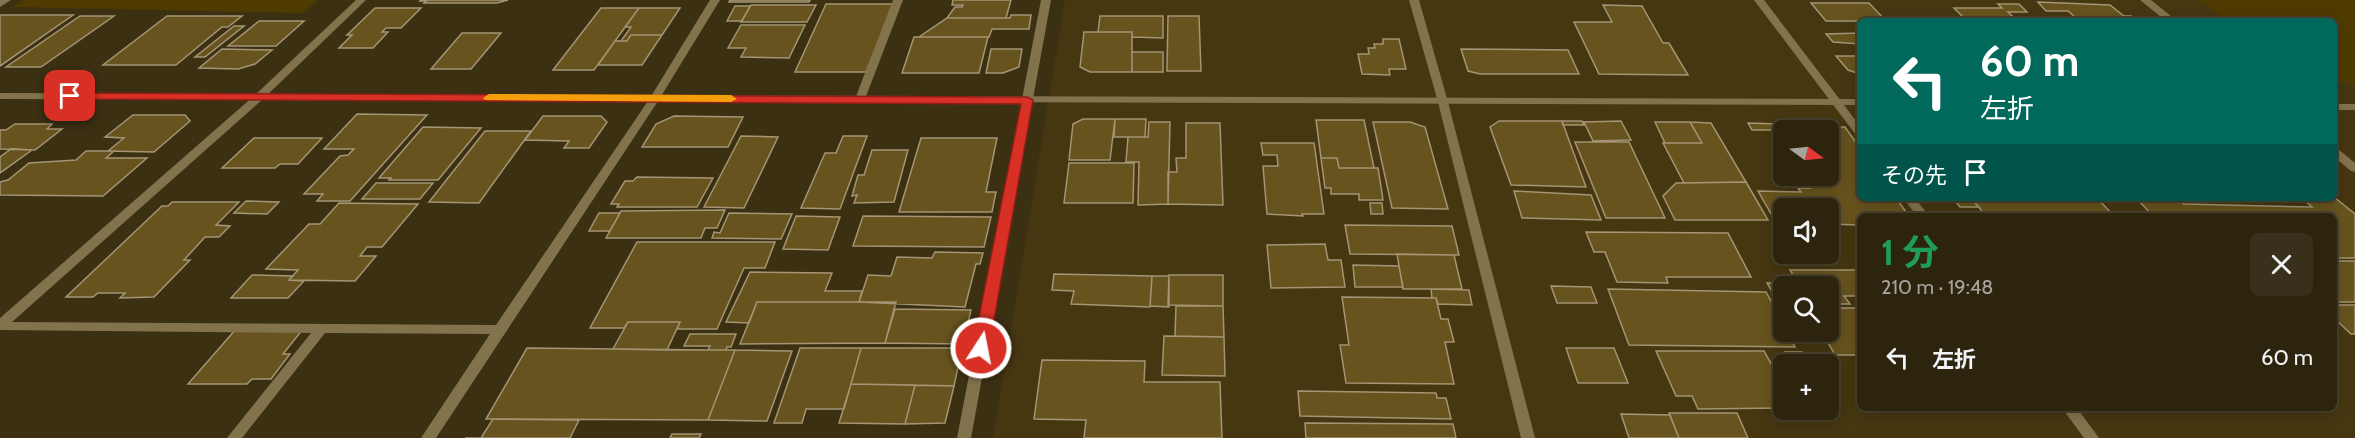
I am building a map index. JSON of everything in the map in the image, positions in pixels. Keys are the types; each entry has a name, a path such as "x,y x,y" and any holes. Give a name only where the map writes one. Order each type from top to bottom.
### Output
{"street":[{"path":"0,4 6,0"},
{"path":"0,326 259,97 361,0"},
{"path":"428,438 655,98 715,0"},
{"path":"860,99 898,0"},
{"path":"964,438 1046,0"},
{"path":"1414,0 1443,102 1528,438"},
{"path":"1759,0 1857,129"},
{"path":"2145,0 2168,18"},
{"path":"0,96 1857,102"},
{"path":"2337,107 2355,107"},
{"path":"2337,154 2355,169"},
{"path":"1911,201 1921,213"},
{"path":"0,326 500,330"},
{"path":"234,438 321,329"},
{"path":"2071,411 2092,438"}],"shaded area":[{"path":"24,0 318,0 303,13 13,7"},
{"path":"1065,0 2355,0 2355,438 993,438"},
{"path":"2199,0 2355,0 2355,83 2337,83 2337,18 2225,18"}],"building":[{"path":"421,0 508,0 497,3 424,3 426,1"},
{"path":"730,0 810,0 809,2 729,2"},
{"path":"953,0 1011,0 1006,18 947,18 955,7 963,5 952,5"},
{"path":"2038,2 2110,5 2124,16 2133,18 2076,18 2068,11 2046,11"},
{"path":"1811,3 1869,3 1883,18 1857,18 1857,21 1826,21"},
{"path":"826,4 894,4 866,72 795,72"},
{"path":"1998,4 2019,4 2027,12 2008,12 2014,18 1964,18 1954,8 2002,8"},
{"path":"751,5 816,5 807,22 741,22"},
{"path":"1603,5 1642,6 1663,43 1669,43 1688,75 1599,74 1574,22 1612,22"},
{"path":"735,6 750,6 742,21 727,21"},
{"path":"375,8 421,8 401,28 386,28 382,32 388,32 373,48 339,48 352,35 347,35"},
{"path":"601,8 639,8 594,70 553,70"},
{"path":"639,8 680,8 662,35 631,35 627,41 621,41 631,27 625,27"},
{"path":"0,15 73,15 0,66"},
{"path":"1011,15 1031,15 1029,29 992,29 989,37 919,37 947,18 1010,18"},
{"path":"80,16 114,16 41,67 6,67"},
{"path":"167,16 242,16 228,27 222,27 176,65 103,65"},
{"path":"1100,16 1163,16 1163,38 1132,37 1132,32 1098,32"},
{"path":"1168,16 1199,16 1201,71 1167,71"},
{"path":"259,21 304,21 276,46 228,46"},
{"path":"741,25 805,25 789,58 741,57 746,48 728,48"},
{"path":"234,26 244,26 205,57 195,57"},
{"path":"1084,32 1132,32 1132,72 1090,72 1080,67"},
{"path":"462,33 501,33 471,69 431,69"},
{"path":"1857,33 1857,44 1833,42 1826,34"},
{"path":"631,35 662,35 642,65 598,65 615,41 627,41"},
{"path":"914,37 988,37 979,73 902,73"},
{"path":"1383,39 1399,39 1406,69 1389,69 1390,75 1362,74 1358,54 1369,54 1368,48 1375,48 1374,44 1383,44"},
{"path":"222,49 272,50 255,64 238,69 199,68"},
{"path":"991,49 1022,49 1019,67 1003,73 986,73"},
{"path":"1461,49 1568,50 1579,74 1480,74 1468,71"},
{"path":"1132,52 1163,52 1163,72 1132,72"},
{"path":"1836,56 1857,56 1857,73 1848,70"},
{"path":"357,114 427,115 350,201 317,201 323,194 304,194 340,156 348,155 354,149 324,149"},
{"path":"133,115 185,115 190,121 154,152 108,151 124,138 105,137"},
{"path":"543,116 601,116 607,122 589,148 564,148 569,141 525,140"},
{"path":"674,116 743,117 728,147 642,147 656,124"},
{"path":"1083,119 1115,119 1110,160 1069,160 1073,124"},
{"path":"1115,119 1146,119 1145,137 1114,137"},
{"path":"1316,120 1364,120 1374,168 1339,168 1337,158 1321,158"},
{"path":"1499,121 1562,121 1586,187 1511,185 1490,127"},
{"path":"1562,121 1582,121 1584,125 1563,125"},
{"path":"1621,121 1631,140 1593,141 1584,122"},
{"path":"1149,122 1170,122 1168,204 1138,205 1139,162 1126,162 1128,137 1148,137"},
{"path":"1373,122 1410,122 1425,127 1448,209 1392,208"},
{"path":"1655,122 1690,122 1702,143 1665,143"},
{"path":"1690,122 1711,123 1746,182 1684,183 1663,143 1702,143"},
{"path":"1186,123 1220,123 1223,205 1168,204 1168,172 1177,172 1176,158 1186,158"},
{"path":"1748,123 1773,124 1773,130 1752,130"},
{"path":"15,124 52,124 47,129 62,129 35,150 0,149 0,130 6,130"},
{"path":"423,127 481,128 438,180 379,178"},
{"path":"1839,127 1845,127 1857,144 1857,201 1898,201 1907,213 1857,213 1857,225 1839,224 1839,198 1773,198 1773,217 1758,191 1801,192 1798,188 1810,188 1809,186 1839,186"},
{"path":"485,131 531,131 479,203 429,202"},
{"path":"741,136 778,137 744,208 704,207"},
{"path":"843,136 867,136 840,209 801,208 825,153 836,153"},
{"path":"254,138 322,138 298,164 280,164 275,168 222,168"},
{"path":"921,138 997,138 986,192 996,192 992,212 899,212"},
{"path":"1575,142 1629,142 1665,218 1606,218"},
{"path":"1261,143 1314,143 1324,214 1302,214 1303,216 1267,214 1263,166 1278,166 1277,155 1263,155"},
{"path":"11,149 32,150 0,173 0,157"},
{"path":"872,150 908,150 894,202 854,203 857,195 852,196 858,175 864,175"},
{"path":"86,151 114,151 106,158 147,158 103,196 0,195 0,182 8,180 29,163 76,160"},
{"path":"1321,158 1337,158 1339,168 1378,168 1383,200 1359,200 1359,194 1331,194 1331,188 1325,188"},
{"path":"1069,163 1134,163 1133,203 1064,203"},
{"path":"637,177 713,178 697,207 617,207 619,204 611,204 625,181 633,181"},
{"path":"1746,182 1768,220 1675,220 1663,196 1676,183"},
{"path":"376,183 433,183 420,199 362,199"},
{"path":"1514,191 1591,195 1601,220 1522,218"},
{"path":"2337,199 2355,214 2355,258 2337,258 2337,213 2150,213 2139,201 2181,201 2184,204 2312,207 2305,201"},
{"path":"246,201 279,202 267,214 234,213"},
{"path":"1955,201 1974,201 1979,207 1960,207"},
{"path":"1974,201 2100,201 2111,213 1984,213"},
{"path":"172,202 239,202 216,225 230,226 219,237 205,237 184,260 190,260 154,297 120,298 125,293 98,293 93,297 66,297 162,206 168,206"},
{"path":"339,203 418,204 382,247 367,247 360,256 376,256 355,281 289,280 298,270 266,269 309,224 320,224"},
{"path":"1370,203 1382,203 1383,214 1371,214"},
{"path":"725,210 717,228 705,228 701,238 606,238 621,211"},
{"path":"599,213 620,213 610,231 589,231"},
{"path":"729,213 792,214 781,239 712,238 714,232 720,233"},
{"path":"796,216 840,217 828,250 783,249"},
{"path":"863,216 991,217 984,247 853,246"},
{"path":"1345,225 1452,226 1459,255 1350,254"},
{"path":"1586,232 1728,233 1751,277 1666,277 1668,283 1617,282 1605,252 1594,252"},
{"path":"637,242 775,242 765,268 744,268 717,329 677,329 680,322 628,322 624,328 590,328"},
{"path":"1325,244 1328,260 1341,260 1345,287 1271,288 1267,245"},
{"path":"935,252 983,253 980,264 976,264 965,307 859,302 868,275 891,276 897,257 932,258"},
{"path":"1397,254 1454,255 1462,289 1403,289"},
{"path":"2337,261 2355,261 2355,302 2337,302"},
{"path":"1353,265 1399,266 1403,287 1355,287"},
{"path":"1790,270 1857,270 1857,296 1844,296 1850,304 1839,304 1839,276 1794,276"},
{"path":"750,272 832,273 825,291 862,291 859,302 757,302 749,323 726,322"},
{"path":"1054,274 1152,276 1150,307 1071,304 1074,291 1052,290"},
{"path":"252,275 293,276 289,280 304,281 288,298 231,298"},
{"path":"1169,275 1223,275 1223,306 1168,305"},
{"path":"1152,276 1169,276 1169,307 1150,306"},
{"path":"1767,283 1773,283 1773,293"},
{"path":"1551,286 1591,287 1597,303 1557,303"},
{"path":"1431,289 1469,290 1472,305 1438,304 1436,298 1432,298"},
{"path":"1608,289 1766,292 1773,305 1773,342 1792,342 1795,347 1629,345"},
{"path":"1342,297 1436,298 1441,319 1448,319 1454,342 1445,342 1454,384 1346,383 1340,345 1349,345"},
{"path":"757,302 896,302 885,343 740,344"},
{"path":"2337,305 2355,305 2355,334 2351,334 2337,321"},
{"path":"1176,306 1223,306 1224,337 1175,336"},
{"path":"1839,308 1857,308 1857,355 1834,354 1828,342 1839,342"},
{"path":"895,309 971,310 963,344 885,343"},
{"path":"628,322 680,322 667,350 613,349"},
{"path":"236,329 303,329 283,354 290,354 271,379 252,379 247,384 188,384"},
{"path":"690,334 736,334 731,347 727,347 726,350 708,350 710,346 684,346"},
{"path":"1164,336 1224,337 1225,376 1162,375"},
{"path":"527,348 735,350 708,420 486,419"},
{"path":"800,348 861,348 844,409 806,409 802,423 774,423"},
{"path":"861,348 962,348 954,386 851,384"},
{"path":"1566,348 1614,348 1628,383 1578,383"},
{"path":"735,350 792,351 767,421 708,420"},
{"path":"1656,351 1764,351 1773,367 1773,408 1698,409 1692,396 1676,396"},
{"path":"1785,352 1802,352 1803,354 1786,354"},
{"path":"1042,360 1145,361 1144,382 1220,382 1222,438 1084,438 1086,420 1034,419"},
{"path":"851,384 915,385 905,424 839,423"},
{"path":"915,385 954,386 945,423 905,424"},
{"path":"1298,391 1436,393 1437,398 1446,398 1451,419 1300,416"},
{"path":"1669,413 1737,413 1748,438 1679,438"},
{"path":"1621,414 1670,415 1679,438 1629,438"},
{"path":"493,419 579,420 570,438 481,438"},
{"path":"1305,423 1453,424 1456,438 1306,438"},
{"path":"672,434 701,434 699,438 670,438"}],"slow traffic":[{"path":"489,98 731,99"}],"route":[{"path":"70,96 1027,100 981,348"}]}
